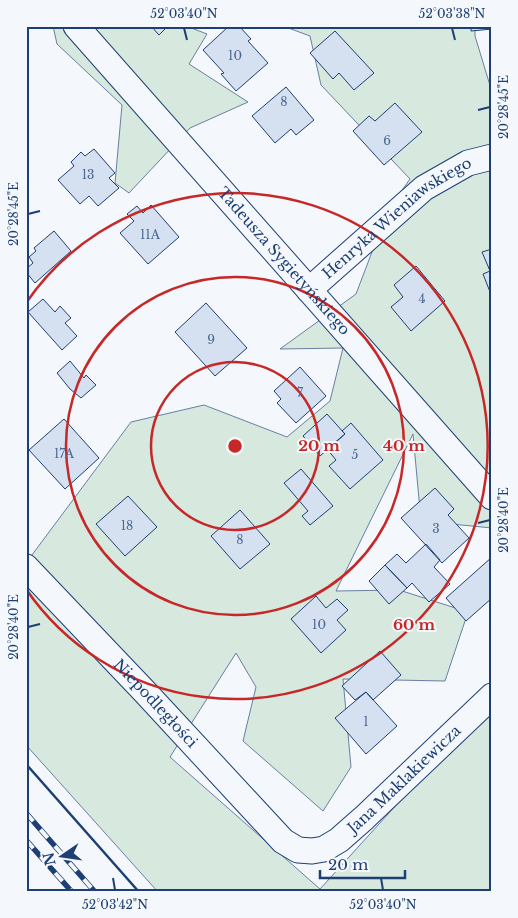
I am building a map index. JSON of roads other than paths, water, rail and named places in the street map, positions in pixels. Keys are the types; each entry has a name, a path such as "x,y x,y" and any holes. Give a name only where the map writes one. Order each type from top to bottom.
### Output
{"street":[{"name":"Tadeusza Sygietyńskiego","path":"76,26 492,497"},
{"name":"Henryka Wieniawskiego","path":"309,290 424,188 468,163 492,158"},
{"name":"Niepodległości","path":"26,567 139,685 283,841"},
{"name":"Jana Maklakiewicza","path":"283,841 298,850 312,851 324,849 339,840 492,696"}],"railway":[{"path":"26,813 95,892"},
{"path":"26,840 72,892"}]}
